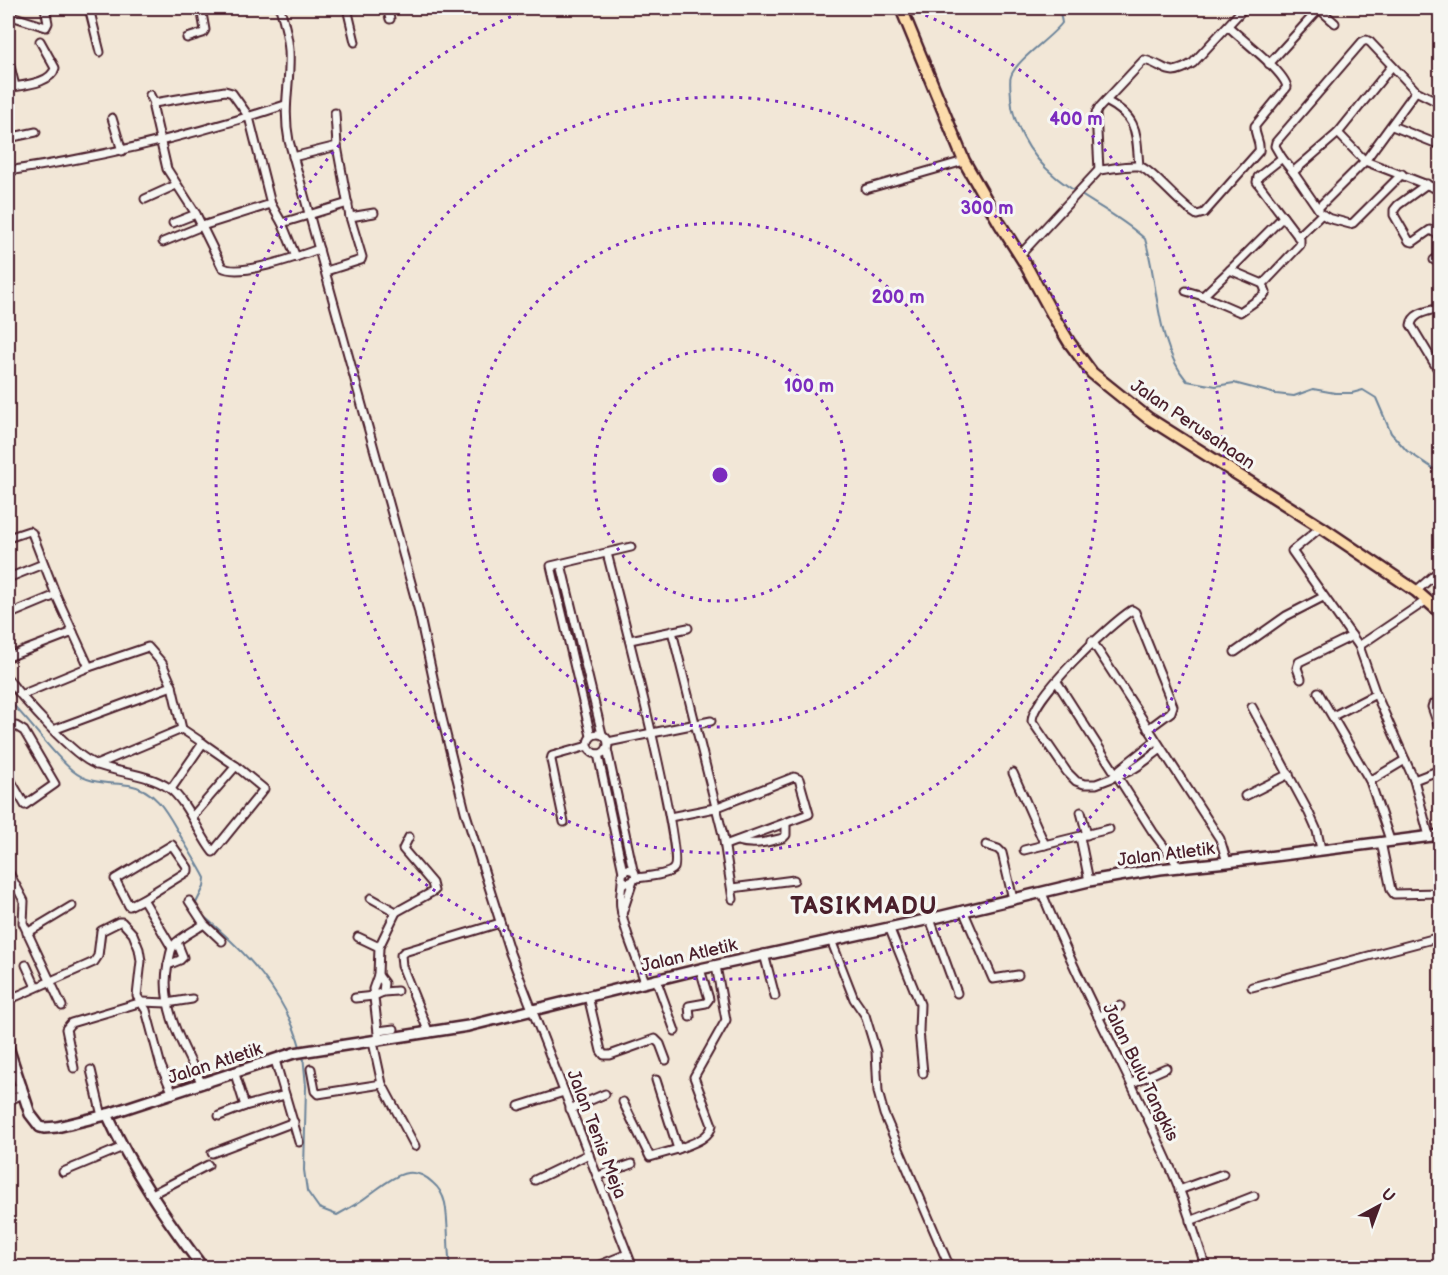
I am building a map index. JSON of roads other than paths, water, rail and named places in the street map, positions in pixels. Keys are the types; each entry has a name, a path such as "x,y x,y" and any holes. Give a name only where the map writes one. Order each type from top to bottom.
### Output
{"main road":[{"name":"Jalan Perusahaan","path":"901,8 964,161 1055,319 1092,373 1148,418 1321,527 1416,591 1440,612"}],"street":[{"path":"12,8 11,16 46,27 48,23 45,8"},
{"path":"89,8 100,52"},
{"path":"187,38 203,33 205,30 201,8"},
{"name":"Jalan Tenis Meja","path":"280,8 289,54 285,123 418,608 465,811 500,923 633,1268"},
{"path":"347,8 355,42"},
{"path":"387,8 390,19"},
{"path":"1099,170 1096,113 1106,101 1142,61 1147,60 1171,72 1185,68 1202,56 1244,8"},
{"path":"1269,64 1319,8 1335,23"},
{"path":"1020,255 1099,170 1139,166 1186,209 1197,215 1204,213 1259,151 1260,146 1254,132 1255,126 1287,87 1286,81 1228,26"},
{"path":"1402,174 1350,224 1328,218 1320,211 1275,146 1276,142 1366,40 1416,92 1439,99"},
{"path":"8,58 11,87 50,77 55,68 40,41"},
{"path":"1293,172 1338,133 1392,66"},
{"path":"296,256 271,204 249,117 232,93 225,91 152,99 167,169 196,214 222,267 229,271 248,269 296,256 319,249"},
{"path":"1298,237 1365,161 1416,92"},
{"path":"1106,101 1123,113 1134,125 1139,166"},
{"path":"8,171 122,151 285,105"},
{"path":"326,271 362,259 350,217 337,146 335,113"},
{"path":"112,118 122,151"},
{"path":"1392,126 1440,145"},
{"path":"8,138 36,132"},
{"path":"1338,133 1365,161 1440,190"},
{"path":"293,157 337,146"},
{"path":"1263,284 1300,245 1298,237 1257,182 1258,177 1282,158"},
{"path":"866,189 964,161"},
{"path":"1427,184 1398,205 1394,210 1394,215 1409,241 1413,242 1430,230 1440,235"},
{"path":"145,198 176,185"},
{"path":"282,223 348,203"},
{"path":"163,242 202,226 271,204"},
{"path":"350,217 374,213"},
{"path":"173,223 196,214"},
{"path":"1203,296 1284,217"},
{"path":"1186,291 1240,312 1266,292 1263,284 1230,270"},
{"path":"1440,308 1416,316 1411,325 1440,373"},
{"path":"1321,527 1292,551 1359,646 1376,694 1414,780 1429,836"},
{"path":"8,538 32,532 56,595 89,667"},
{"path":"598,754 591,752 588,746 591,736 551,567 631,547"},
{"path":"607,552 651,732 670,817 676,860 675,868 670,872 627,883 624,881"},
{"path":"8,578 43,564"},
{"path":"561,564 602,734 608,746 633,870 636,874 622,914"},
{"path":"1416,591 1440,570"},
{"path":"8,615 56,595"},
{"path":"1235,652 1286,616 1323,597"},
{"path":"1359,646 1427,600"},
{"path":"1148,729 1171,713 1173,708 1134,612 1130,610 1092,641 1057,682 1032,715 1033,724 1067,772 1076,781 1084,784 1096,784 1132,770 1161,749"},
{"path":"630,640 688,628"},
{"path":"672,631 725,845 733,899"},
{"path":"8,657 73,632"},
{"path":"1301,679 1297,668 1299,662 1352,636"},
{"path":"1092,641 1155,741 1221,839 1227,862"},
{"path":"8,679 21,695 53,730 87,760 96,765 150,778 171,789 192,817 212,850 215,851 264,789 236,766 182,729 172,686 162,663 148,647 89,667 21,695"},
{"path":"572,653 582,651"},
{"path":"1057,682 1153,832 1180,867"},
{"path":"53,730 172,686"},
{"path":"1318,692 1370,781 1386,841 1391,891 1394,894 1440,893"},
{"path":"1333,716 1376,694"},
{"path":"1440,702 1433,704 1432,707 1440,730"},
{"path":"1252,707 1317,831 1321,849"},
{"path":"598,754 608,746 651,732 711,721"},
{"path":"8,728 16,726 24,731 55,784 25,805 8,776"},
{"path":"96,765 182,729"},
{"path":"591,736 602,734"},
{"path":"1116,775 1120,769 1155,741"},
{"path":"171,789 203,743"},
{"path":"564,822 552,756 588,746"},
{"path":"598,754 623,872 624,881 620,894 622,914 645,982"},
{"path":"1370,781 1405,760"},
{"path":"192,817 236,766"},
{"path":"1414,780 1440,770"},
{"path":"1013,773 1045,845"},
{"path":"1245,796 1289,774"},
{"path":"670,817 715,808 796,777 800,780 810,813 725,845"},
{"path":"1081,812 1089,881"},
{"path":"737,841 758,844 783,838 786,835 786,823"},
{"path":"1024,850 1109,829"},
{"name":"Jalan Atletik","path":"8,1049 30,1114 36,1124 44,1128 104,1115 294,1053 377,1038 457,1028 656,979 930,919 1089,881 1160,868 1227,862 1440,835"},
{"path":"409,837 403,849 432,884 434,891 396,912 379,947 378,975 373,984 382,1084 415,1146"},
{"path":"172,845 189,870 143,899 129,906 115,879 172,845"},
{"path":"986,845 1002,853 1013,899"},
{"path":"623,872 627,869 633,870"},
{"path":"8,871 24,901 22,919 27,933 62,1006"},
{"path":"732,888 794,880"},
{"name":"Jalan Bulu Tangkis","path":"1042,892 1098,1017 1132,1083 1179,1190 1206,1268"},
{"path":"371,898 396,912"},
{"path":"143,899 174,945 183,953 180,960 168,965"},
{"path":"189,901 204,924 222,941"},
{"path":"27,933 72,906"},
{"path":"963,910 993,979 1018,975"},
{"path":"930,919 957,993"},
{"path":"8,1000 94,962 98,956 100,932 122,922 136,940 141,961 137,993 142,1002 161,1066 173,1094"},
{"path":"429,1032 402,966 401,955 404,952 500,923"},
{"path":"202,1084 182,1044 167,1003 166,975 174,945 204,924"},
{"path":"889,927 920,1004 919,1031 923,1073"},
{"path":"358,937 379,947"},
{"path":"1252,987 1440,937"},
{"path":"831,940 854,999 865,1015 876,1051 878,1092 884,1114 950,1268"},
{"path":"764,954 775,996"},
{"path":"26,965 36,987"},
{"path":"623,1102 650,1157 678,1149 708,1136 712,1125 694,1077 726,1020 716,966"},
{"path":"690,1017 689,1006 706,1003 709,1000 709,993 700,969"},
{"path":"378,975 384,983 383,992"},
{"path":"656,979 675,1031"},
{"path":"355,998 397,991"},
{"path":"588,996 601,1051 604,1055 655,1039 666,1060"},
{"path":"74,1068 66,1029 72,1023 142,1002 167,1003 192,999"},
{"path":"1098,1017 1120,1006"},
{"path":"377,1038 394,1029"},
{"path":"275,1060 299,1142"},
{"path":"1132,1083 1166,1068"},
{"path":"311,1069 315,1091 318,1094 382,1084"},
{"path":"91,1070 104,1115 152,1194 203,1268"},
{"path":"235,1074 245,1106"},
{"path":"656,1080 678,1149"},
{"path":"8,1092 23,1089"},
{"path":"8,1101 23,1089"},
{"path":"519,1106 564,1092"},
{"path":"570,1109 605,1094"},
{"path":"219,1116 285,1095"},
{"path":"212,1153 294,1122"},
{"path":"63,1172 123,1147"},
{"path":"535,1180 589,1154"},
{"path":"598,1176 632,1164"},
{"path":"152,1194 208,1165"},
{"path":"1179,1190 1223,1174"},
{"path":"1190,1221 1254,1196"},
{"path":"592,1268 627,1254"}],"waterway":[{"path":"1053,8 1060,12 1062,23 1014,69 1011,76 1012,109 1015,119 1034,155 1048,170 1063,183 1112,214 1145,239 1163,332 1177,366 1187,381 1216,386 1234,383 1276,394 1294,396 1313,389 1335,393 1352,393 1363,390 1376,398 1391,433 1407,451 1440,473"},
{"path":"8,700 73,771 93,781 139,788 156,799 205,878 204,887 196,903 197,907"},
{"path":"201,914 233,943 262,975 285,1010 301,1050"},
{"path":"303,1055 306,1086 304,1170 307,1191 319,1208 337,1215 400,1175 416,1173 424,1176 437,1187 445,1203 450,1268"}],"district":[{"name":"TASIKMADU","path":"864,906"}]}
